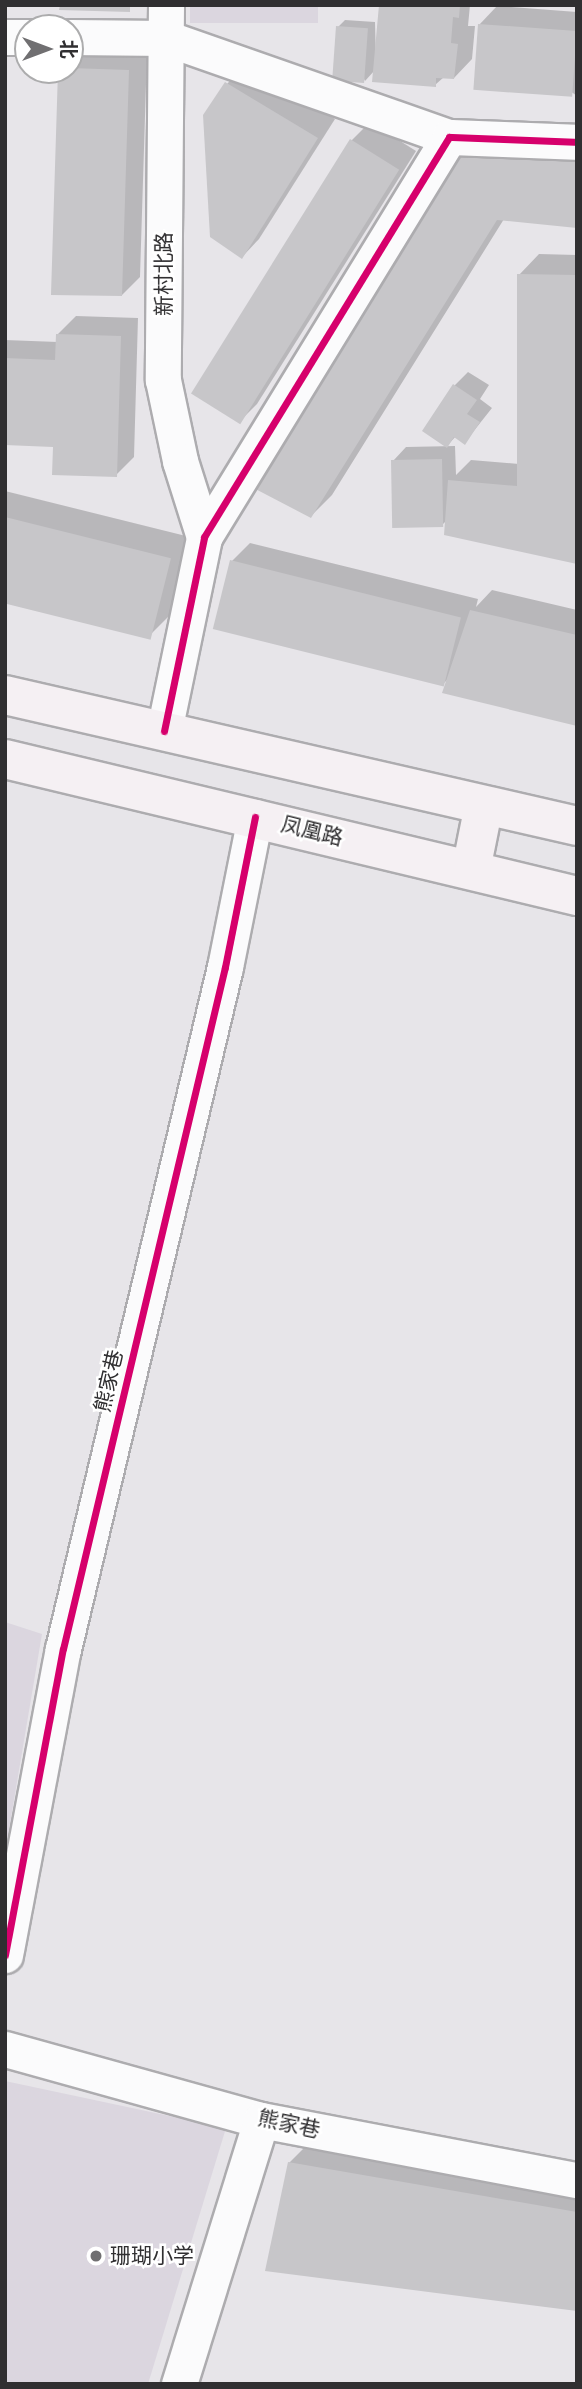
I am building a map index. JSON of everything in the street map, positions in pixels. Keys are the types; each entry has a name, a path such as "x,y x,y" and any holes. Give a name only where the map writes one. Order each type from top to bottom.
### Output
{"main road":[{"path":"5,695 577,826"},
{"name":"凤凰路","path":"5,760 255,817 577,896"},
{"path":"471,870 484,805"}],"street":[{"path":"84,35 166,22 449,137 577,142"},
{"name":"新村北路","path":"166,22 163,380 180,461 204,537"},
{"path":"164,731 204,537 449,137"},
{"name":"熊家巷","path":"5,1955 64,1649 225,967 255,817"},
{"name":"熊家巷","path":"5,2049 261,2120 577,2180"},
{"path":"179,2384 261,2120"}],"shaded area":[{"path":"190,5 318,5 318,23 190,23"},
{"path":"5,1622 42,1634 5,1853"},
{"name":"珊瑚小学","path":"5,2081 226,2128 148,2384 5,2384"}],"building":[{"path":"60,5 130,5 130,12 59,10"},
{"path":"379,5 460,5 459,18 453,17 451,43 458,44 454,79 436,78 436,87 372,82"},
{"path":"478,24 577,31 572,97 473,90"},
{"path":"336,26 368,28 364,83 332,81"},
{"path":"84,68 129,70 122,296 51,295 58,84 84,84"},
{"path":"225,82 318,138 242,259 210,237 203,115"},
{"path":"350,139 399,170 240,424 191,393"},
{"path":"467,141 577,150 577,228 497,220 311,518 246,484"},
{"path":"517,274 577,275 577,564 444,535 448,480 517,486"},
{"path":"56,334 121,336 117,477 52,475 53,447 5,445 5,358 55,360"},
{"path":"453,384 477,400 467,414 480,422 465,445 454,437 447,448 422,431"},
{"path":"442,459 443,527 392,528 391,460"},
{"path":"5,517 171,558 151,640 5,604"},
{"path":"230,560 461,618 444,686 213,629"},
{"path":"470,610 577,635 577,726 442,693"},
{"path":"288,2162 577,2212 577,2311 265,2271"}],"cycle path":[{"path":"164,731 204,537 449,137 577,142"},
{"path":"5,1955 63,1649 225,967 255,817"}],"place":[{"name":"珊瑚小学","path":"96,2256"}]}
